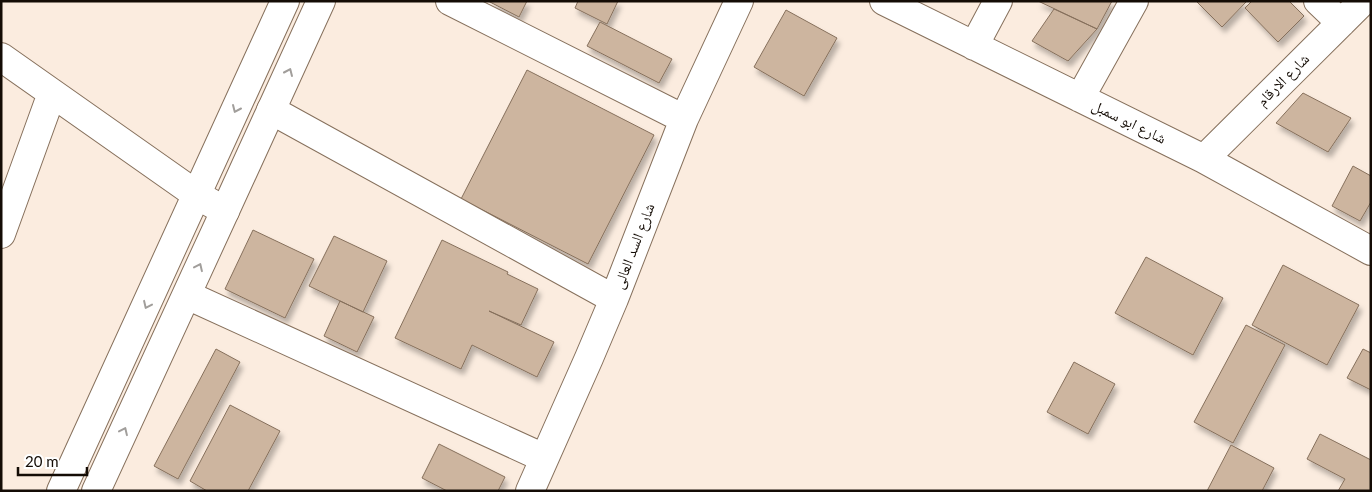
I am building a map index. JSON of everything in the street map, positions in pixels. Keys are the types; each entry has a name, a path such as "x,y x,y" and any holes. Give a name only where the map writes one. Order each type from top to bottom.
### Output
{"street":[{"path":"61,491 285,1"},
{"path":"96,491 321,1"},
{"path":"450,1 684,119"},
{"name":"شارع السد العالى","path":"530,491 614,299 684,119 739,1"},
{"name":"شارع ابو سمبل","path":"884,1 1204,159 1371,251"},
{"path":"974,46 998,1"},
{"path":"1080,98 1134,1"},
{"path":"1318,1 1341,23"},
{"name":"شارع الارقام","path":"1204,159 1363,1"},
{"path":"1,57 197,195 225,211"},
{"path":"1,234 52,93"},
{"path":"271,110 614,299"},
{"path":"187,295 544,458"}],"building":[{"path":"488,1 527,1 519,17"},
{"path":"578,1 618,1 607,24 575,8"},
{"path":"1038,1 1112,1 1097,29"},
{"path":"1196,1 1247,1 1222,27"},
{"path":"1252,1 1289,1 1304,16 1278,42 1245,8"},
{"path":"1054,9 1097,29 1068,61 1032,41"},
{"path":"786,10 837,38 804,96 754,67"},
{"path":"600,22 672,59 659,83 587,46"},
{"path":"527,70 654,135 588,264 461,199"},
{"path":"1303,93 1351,118 1328,152 1276,123"},
{"path":"1353,166 1371,176 1371,202 1360,221 1332,206"},
{"path":"253,230 314,259 285,318 225,289"},
{"path":"334,236 387,261 363,312 309,286"},
{"path":"442,240 508,272 507,274 538,289 521,325 489,311 554,342 537,377 472,345 461,369 395,338"},
{"path":"1146,257 1223,298 1193,355 1115,313"},
{"path":"1283,265 1359,305 1327,365 1252,325"},
{"path":"340,301 374,317 357,352 324,336"},
{"path":"1246,325 1285,345 1233,443 1194,422"},
{"path":"216,349 240,362 178,479 154,466"},
{"path":"1363,349 1371,353 1371,390 1347,378"},
{"path":"1074,362 1115,384 1088,434 1047,412"},
{"path":"230,405 280,431 248,491 207,491 190,481"},
{"path":"1320,434 1371,460 1371,491 1338,491 1345,479 1307,459"},
{"path":"439,444 505,477 498,491 447,491 422,478"},
{"path":"1231,445 1274,468 1262,491 1207,491"}]}
